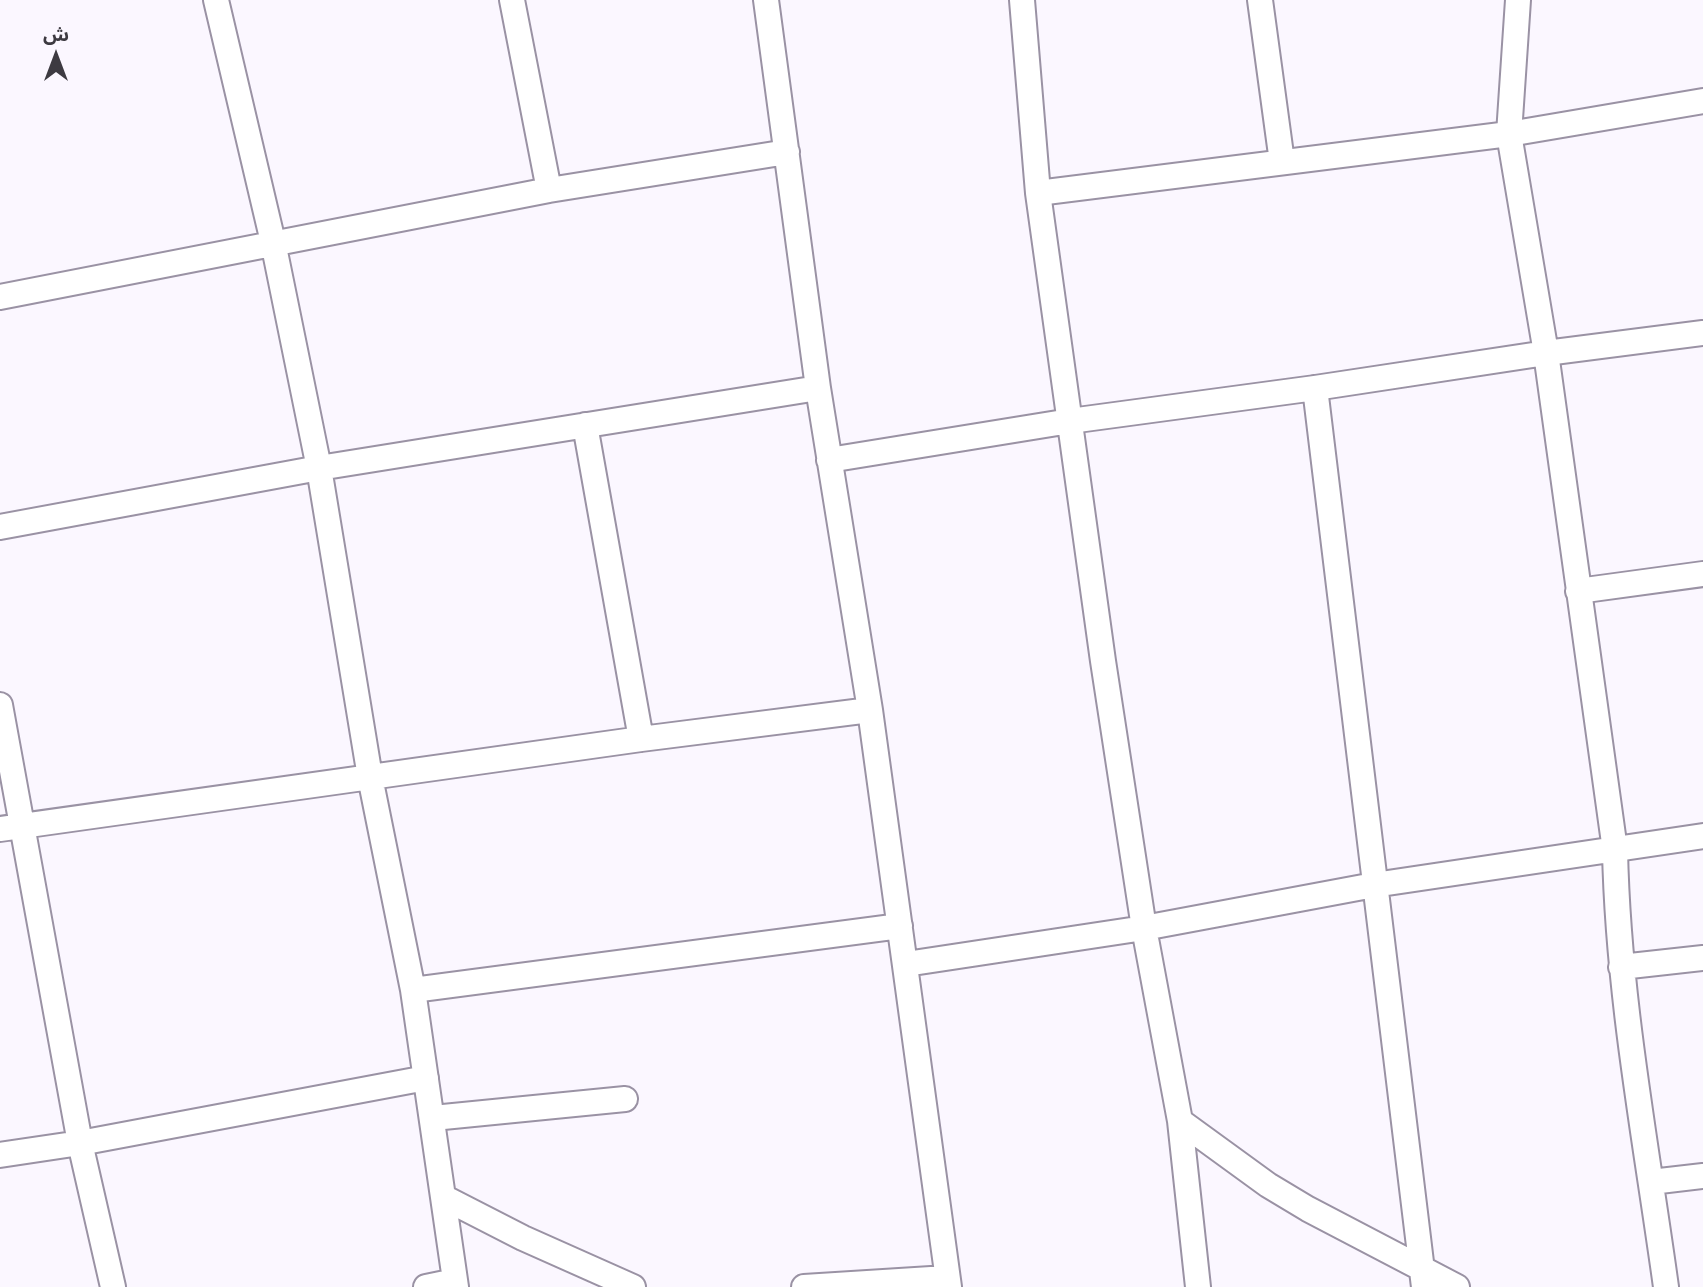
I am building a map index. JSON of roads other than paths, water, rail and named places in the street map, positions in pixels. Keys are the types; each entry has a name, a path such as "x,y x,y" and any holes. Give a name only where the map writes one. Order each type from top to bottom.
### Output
{"street":[{"path":"216,0 273,242 319,468 370,777 413,990 456,1284 426,1287"},
{"path":"512,0 549,190"},
{"path":"766,0 818,388 870,710 948,1282 804,1287"},
{"path":"1023,0 1038,193 1144,928 1180,1121 1198,1287"},
{"path":"1260,0 1282,162"},
{"path":"1518,0 1509,134 1546,353 1615,850 1621,967 1666,1287"},
{"path":"1038,193 1509,134 1703,101"},
{"path":"0,297 549,190 787,152"},
{"path":"829,460 1070,421 1703,333"},
{"path":"0,527 319,468 818,388"},
{"path":"1315,388 1424,1278"},
{"path":"585,425 641,739"},
{"path":"1578,591 1703,574"},
{"path":"0,705 10,827 113,1287"},
{"path":"10,827 641,739 870,710"},
{"path":"906,964 1144,928 1374,885 1703,836"},
{"path":"413,990 900,926"},
{"path":"1621,967 1703,958"},
{"path":"0,1156 426,1077"},
{"path":"433,1118 625,1099"},
{"path":"1180,1121 1269,1185 1424,1278 1457,1287"},
{"path":"1651,1182 1703,1176"},
{"path":"443,1197 523,1238 633,1287"}]}
